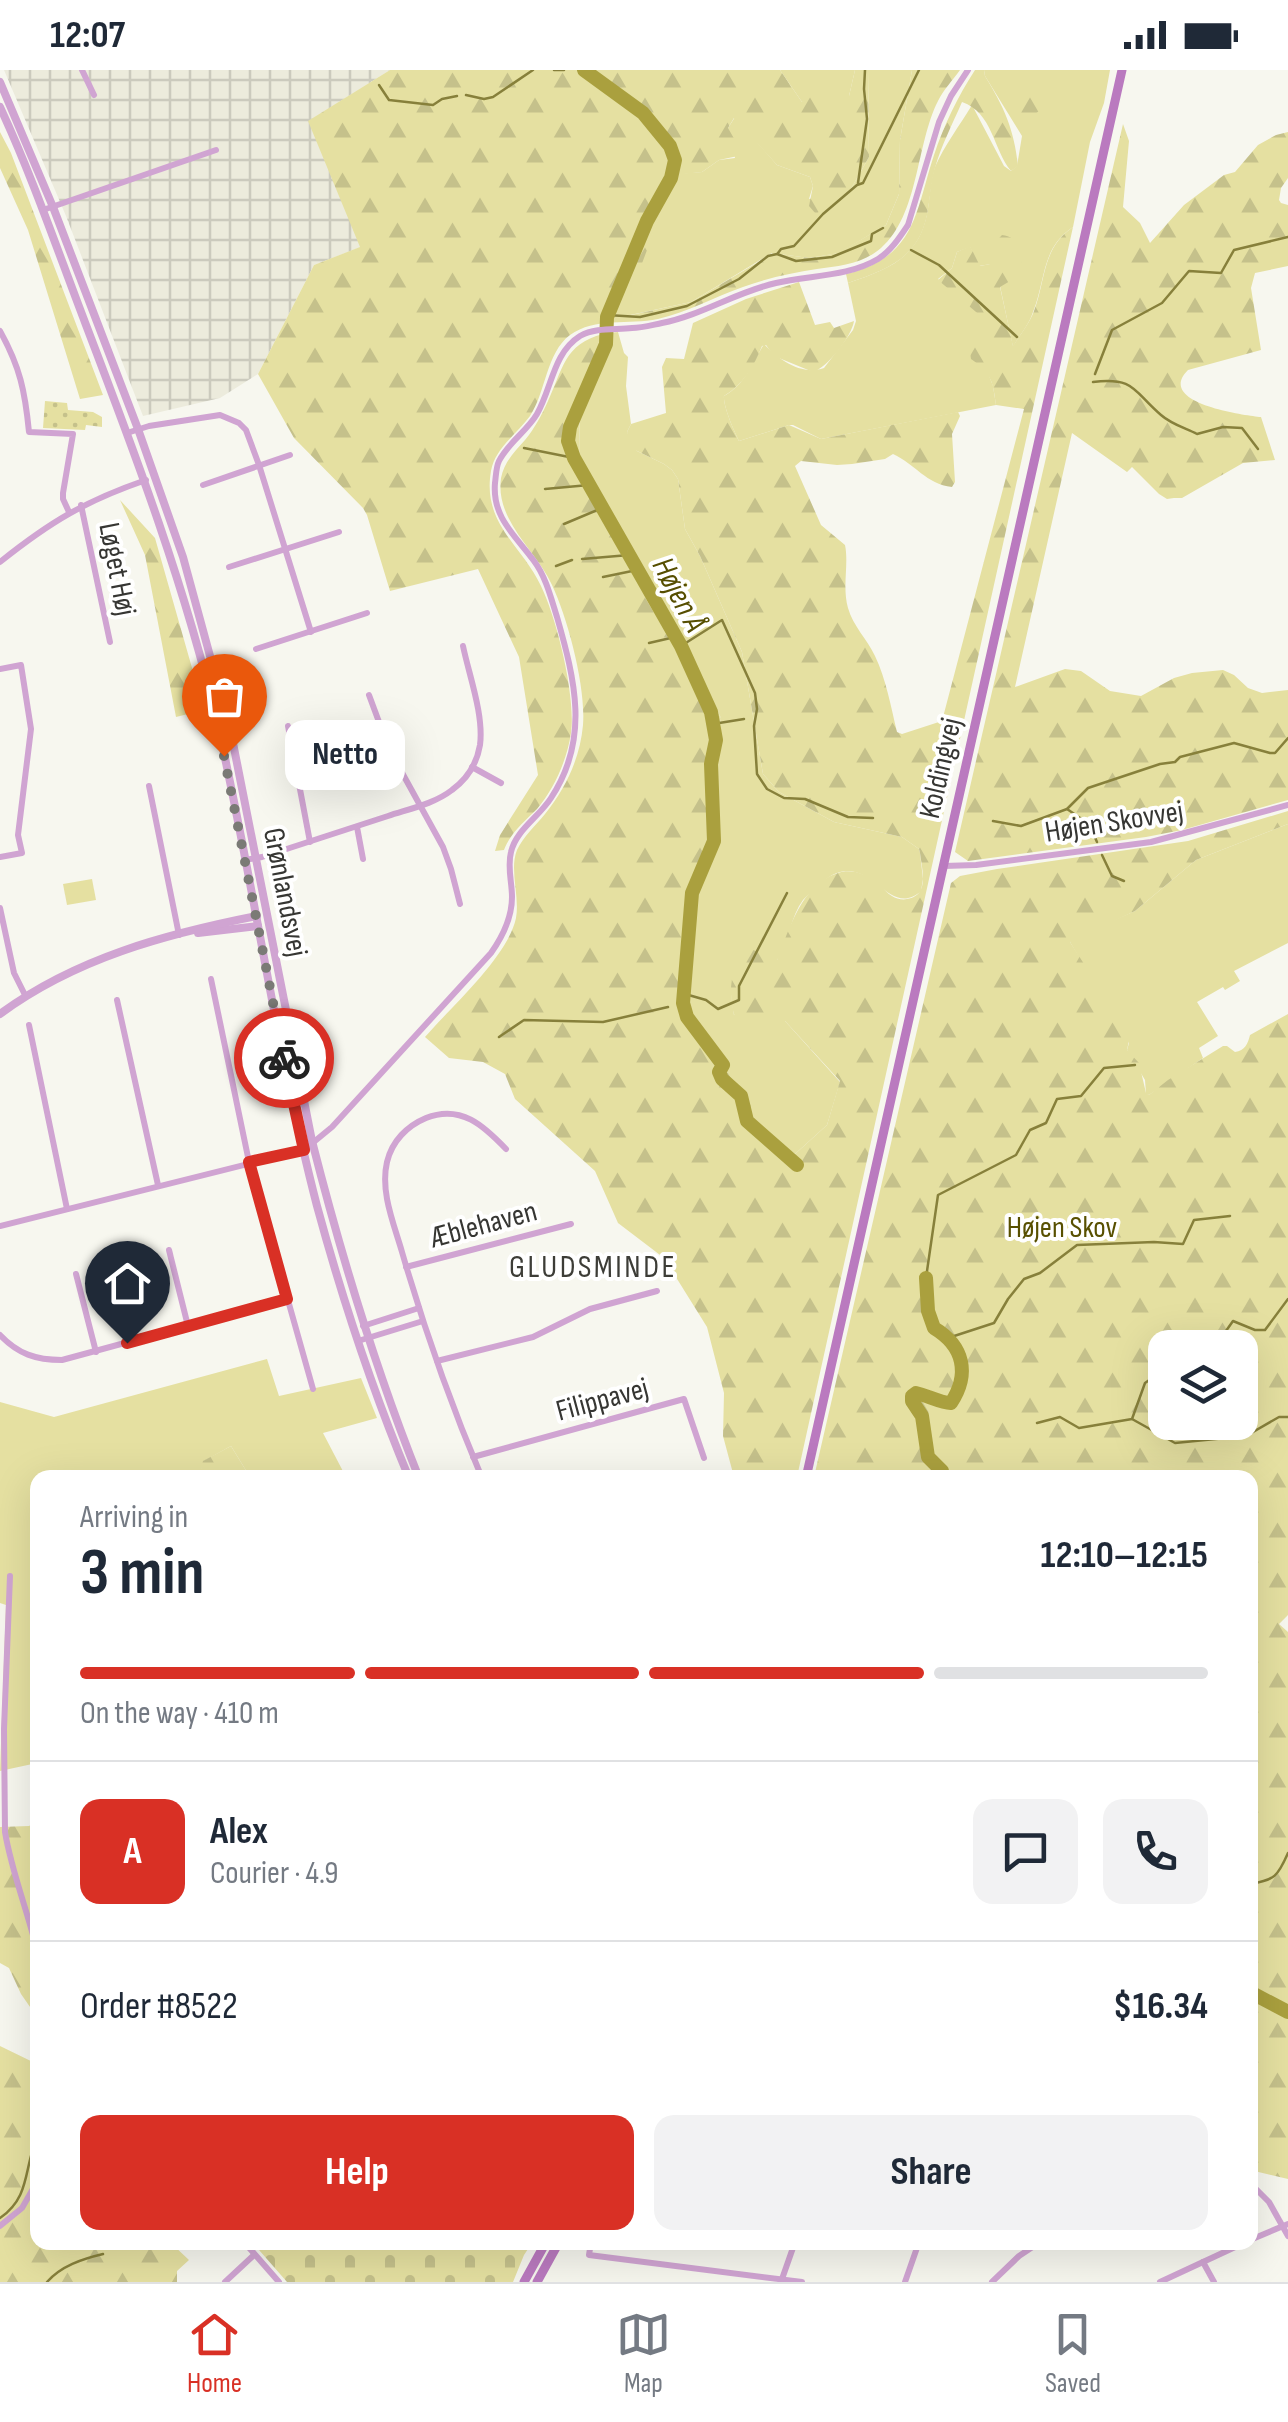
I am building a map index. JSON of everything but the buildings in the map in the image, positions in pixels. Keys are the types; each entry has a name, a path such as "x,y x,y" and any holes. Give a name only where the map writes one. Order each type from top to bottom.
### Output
{"main road":[{"name":"Koldingvej","path":"808,1470 1122,70"},
{"path":"524,2282 542,2250"},
{"path":"537,2282 555,2250"}],"street":[{"path":"82,70 94,95"},
{"path":"0,1226 304,1150 332,1127 491,953 501,938 511,908 511,849 559,786 572,753 577,715 568,657 544,577 502,520 494,490 499,461 537,414 556,366 578,338 600,330 667,322 749,290 850,270 879,258 908,225 939,122 950,96 968,70"},
{"name":"Grønlandsvej","path":"0,82 53,207 183,557 231,733 312,1141 365,1326 416,1470"},
{"name":"Grønlandsvej","path":"0,107 128,434 197,644 218,726 304,1150 358,1342 406,1470"},
{"path":"43,210 216,150"},
{"name":"Løget Høj","path":"0,330 22,382 29,432 73,434 63,492 69,512"},
{"path":"128,434 220,415 246,430 311,632"},
{"path":"202,485 290,455"},
{"name":"Løget Høj","path":"0,562 69,512 156,478"},
{"name":"Løget Høj","path":"82,505 110,642"},
{"path":"230,567 339,532"},
{"path":"256,649 367,613"},
{"path":"246,860 420,806 449,792 463,780 479,752 481,728 463,646"},
{"path":"0,669 20,665 31,718 18,834 22,853 0,857"},
{"path":"369,696 389,749 447,857 460,904"},
{"path":"288,726 310,842"},
{"path":"472,768 500,783"},
{"path":"149,786 181,934"},
{"name":"Højen Skovvej","path":"944,866 1151,842 1288,805"},
{"path":"356,827 362,860"},
{"path":"0,908 14,973 25,995"},
{"path":"0,1014 25,995 94,960 146,942 267,919"},
{"path":"211,979 249,1162 313,1389"},
{"path":"117,1000 158,1185"},
{"path":"29,1024 67,1208"},
{"path":"479,1470 406,1268 388,1206 385,1178 391,1148 400,1134 428,1117 464,1116 483,1125 506,1149"},
{"name":"Æblehaven","path":"406,1268 570,1224"},
{"path":"168,1250 188,1326"},
{"path":"76,1274 96,1352"},
{"path":"437,1360 533,1337 590,1308 657,1291"},
{"path":"0,1335 28,1356 62,1360 287,1299"},
{"path":"354,1329 419,1308"},
{"path":"358,1342 423,1321"},
{"name":"Filippavej","path":"473,1457 684,1400 704,1458"},
{"path":"10,1576 4,1729 5,1832 30,1919"},
{"path":"1258,2191 1285,2225 1288,2236"},
{"path":"0,2226 22,2208 30,2194"},
{"path":"1258,2237 1285,2225"},
{"path":"250,2250 279,2282"},
{"path":"590,2250 590,2255 802,2282"},
{"path":"781,2281 792,2250"},
{"path":"905,2282 916,2250"},
{"path":"992,2282 1028,2250"},
{"path":"1160,2282 1230,2250"},
{"path":"225,2282 254,2255"},
{"path":"1203,2262 1214,2282"}],"shaded area":[{"path":"4,70 390,70 309,121 361,247 314,265 258,374 220,398 143,416 66,216"}],"green space":[{"path":"390,70 780,70 802,102 823,89 849,96 855,70 868,70 869,157 848,194 816,214 809,206 813,186 810,177 777,165 734,118 728,128 740,149 738,156 719,160 702,172 675,175 622,317 691,302 773,253 809,258 838,253 886,225 899,194 900,140 912,70 960,70 940,97 931,118 903,217 874,253 851,263 761,281 658,319 580,329 556,352 530,416 493,463 490,489 498,520 533,571 553,618 568,679 571,733 563,764 549,792 504,850 495,851 500,835 538,775 519,657 478,569 390,591 363,508 294,438 258,374 314,265 360,247 308,121"},
{"path":"780,70 855,70 849,96 802,102"},
{"path":"868,70 912,70 900,140 899,194 886,225 839,253 809,258 772,253 691,302 621,317 675,174 702,172 719,160 735,158 728,128 735,117 777,165 810,177 813,186 809,199 848,194 869,157"},
{"path":"975,70 984,70 1003,108 1018,166 1011,171 980,114 962,102 938,160 923,230 916,242 898,261 848,283 846,274 887,256 909,230 942,133"},
{"path":"984,70 1110,70 1073,227 1050,255 1031,317 1013,347 1000,286 991,264 979,266 970,247 957,252 952,268 938,279 983,317 987,370 996,405 821,439 789,425 739,441 724,396 743,380 764,344 791,365 807,370 824,368 856,321 848,283 887,267 916,242 927,214 935,167 972,105 1004,166 1011,171 1017,166 1022,136"},
{"path":"1013,95 1039,100 1039,111 1030,118 1017,114 1011,107"},
{"path":"1123,124 1129,141 1123,207 1140,223 1150,243 1184,205 1224,175 1235,172 1258,145 1288,132 1288,178 1279,200 1288,205 1288,266 1255,273 1251,288 1261,350 1188,370 1181,381 1183,391 1205,405 1261,417 1275,460 1243,463 1182,498 1167,499 1132,467 1127,472 1072,433 1015,687 1065,669 1081,671 1110,691 1141,696 1174,678 1223,670 1262,693 1288,690 1288,800 1146,837 968,861 955,852"},
{"path":"0,132 103,395 80,399 28,230 0,168"},
{"path":"1073,227 799,1470 732,1470 723,1436 724,1393 707,1327 664,1258 618,1223 595,1171 515,1099 505,1074 483,1062 449,1058 425,1037 491,964 511,933 517,910 517,850 565,783 575,761 583,725 582,692 570,634 552,585 504,508 502,472 538,421 566,359 580,344 603,334 580,399 579,459 635,553 721,718 716,787 719,843 696,894 689,1009 751,1104 749,1115 754,1123 795,1154 827,1125 840,1081 785,1021 739,1026 731,996 740,955 746,947 777,960 806,897 838,873 849,871 866,876 897,899 914,897 923,881 920,853 902,837 834,822 779,792 763,774 742,652 685,529 678,479 664,464 637,451 627,432 631,424 666,413 662,367 666,358 684,359 693,323 746,299 799,282 815,325 830,322 834,328 854,321 852,327 832,358 813,372 774,356 766,345 762,346 747,374 724,396 739,441 789,425 821,439 958,412 952,434 952,487 935,482 893,454 852,464 801,461 795,466 821,525 845,545 848,608 879,665 897,732 902,734 942,721 1024,409 996,405 990,378 971,359 969,336 982,317 938,280 952,268 957,252 970,246 980,266 990,264 990,248 1002,235 1014,240 1021,255 1020,275 1000,287 1013,346 1034,311 1050,254"},
{"path":"618,332 628,357 626,386 631,424 627,432 637,451 664,464 678,479 685,529 742,652 763,774 779,792 834,822 902,837 920,853 921,891 910,898 891,894 852,871 827,879 799,906 775,962 731,995 734,1015 785,1021 840,1082 827,1125 795,1154 754,1123 727,1062 689,1009 696,894 719,843 716,787 721,718 635,553 579,459 580,399 603,334"},
{"path":"45,401 67,403 68,410 93,412 102,417 102,427 43,428"},
{"path":"120,500 155,538 204,710 176,717 145,555"},
{"name":"Højen Skov","path":"1288,811 1288,824 1196,860 1135,911 1070,942 1130,1036 1127,1050 1139,1063 1149,1095 1223,1046 1235,1052 1241,1050 1250,1035 1288,1014 1288,1615 1279,1624 1288,1632 1288,2179 1258,2172 1258,1470 816,1470 951,883 960,876 1188,841"},
{"path":"1288,824 1288,943 1234,971 1240,981 1197,1002 1218,1036 1199,1048 1203,1058 1146,1094 1145,1080 1127,1050 1129,1043 1071,939 1135,911 1196,860"},
{"path":"92,879 96,900 67,905 63,884"},
{"path":"267,1359 279,1396 361,1378 377,1418 323,1433 342,1470 246,1470 231,1446 204,1461 201,1470 30,1470 30,1765 0,1771 6,1605 0,1603 0,1402 54,1417"},
{"path":"231,1446 246,1470 201,1470 203,1461"},
{"path":"29,1826 30,2007 9,1968 0,1963 0,1827"},
{"path":"0,2046 30,2061 30,2250 178,2250 189,2260 177,2271 177,2282 0,2282"},
{"path":"259,2250 527,2250 513,2282 287,2282"}],"waterway":[{"path":"466,95 493,97 533,70"},
{"path":"554,70 564,70"},
{"name":"Højen Å","path":"584,70 643,113 670,146 675,160 671,178 647,221 607,317 606,344 570,427 568,441 681,646 711,712 716,740 711,764 714,841 692,893 683,1003 687,1017 723,1065 719,1072 722,1079 741,1096 747,1121 797,1165"},
{"path":"858,183 867,119 865,70"},
{"path":"778,253 794,246 823,214 863,183 919,70"},
{"path":"379,85 389,100 433,105 457,96"},
{"path":"607,315 640,317 687,306 739,279 768,256 777,254 796,261 832,257 871,241 872,234 883,228"},
{"path":"1095,374 1112,330 1162,303 1189,271 1221,273 1234,250 1288,237"},
{"path":"911,250 939,265 1017,337"},
{"path":"1093,382 1126,384 1165,418 1197,434 1223,427 1242,428 1258,449"},
{"path":"524,448 574,458"},
{"path":"545,489 589,485"},
{"path":"564,524 602,508"},
{"path":"582,559 629,555"},
{"path":"556,566 572,560"},
{"path":"603,577 637,570"},
{"path":"681,646 722,620 755,693 757,774 767,789 848,817 873,818"},
{"path":"649,643 675,637"},
{"path":"713,724 744,719"},
{"path":"993,821 1021,826 1067,809 1088,788 1175,762 1180,757 1234,743 1275,753 1288,738"},
{"path":"1067,809 1089,824 1097,842"},
{"path":"1102,855 1112,876 1124,881"},
{"path":"685,994 706,1000 718,1009 739,1000 739,986 787,893"},
{"name":"Højen Å","path":"679,1005 683,1003"},
{"path":"499,1037 524,1020 603,1022 668,1007"},
{"path":"926,1278 938,1195 1016,1155 1030,1130 1046,1123 1057,1099 1081,1096 1104,1068 1135,1065"},
{"path":"948,1338 994,1323 1024,1279 1040,1273 1077,1245 1183,1244 1194,1220 1230,1216"},
{"name":"Højen Å","path":"926,1278 928,1311 934,1328 958,1352 962,1371 951,1403 916,1393 912,1396 922,1416 928,1457 941,1470"},
{"path":"1258,1330 1265,1330 1288,1299"},
{"path":"1227,1330 1233,1321 1255,1330"},
{"path":"1037,1423 1060,1417 1079,1428 1132,1419 1148,1381"},
{"path":"1132,1419 1175,1443 1246,1436 1279,1417 1288,1417"},
{"path":"1258,1882 1275,1876 1288,1853"},
{"name":"Højen Å","path":"1258,1996 1288,2012"},
{"path":"0,2218 17,2200 30,2159"},
{"path":"47,2282 72,2264 103,2254"}],"way so far":[{"path":"224,756 284,1058"}],"place":[{"name":"Netto","path":"224,756"}],"district":[{"name":"GLUDSMINDE","path":"593,1266"}],"route":[{"path":"127,1343 287,1299 249,1162 304,1150 284,1058"}]}
